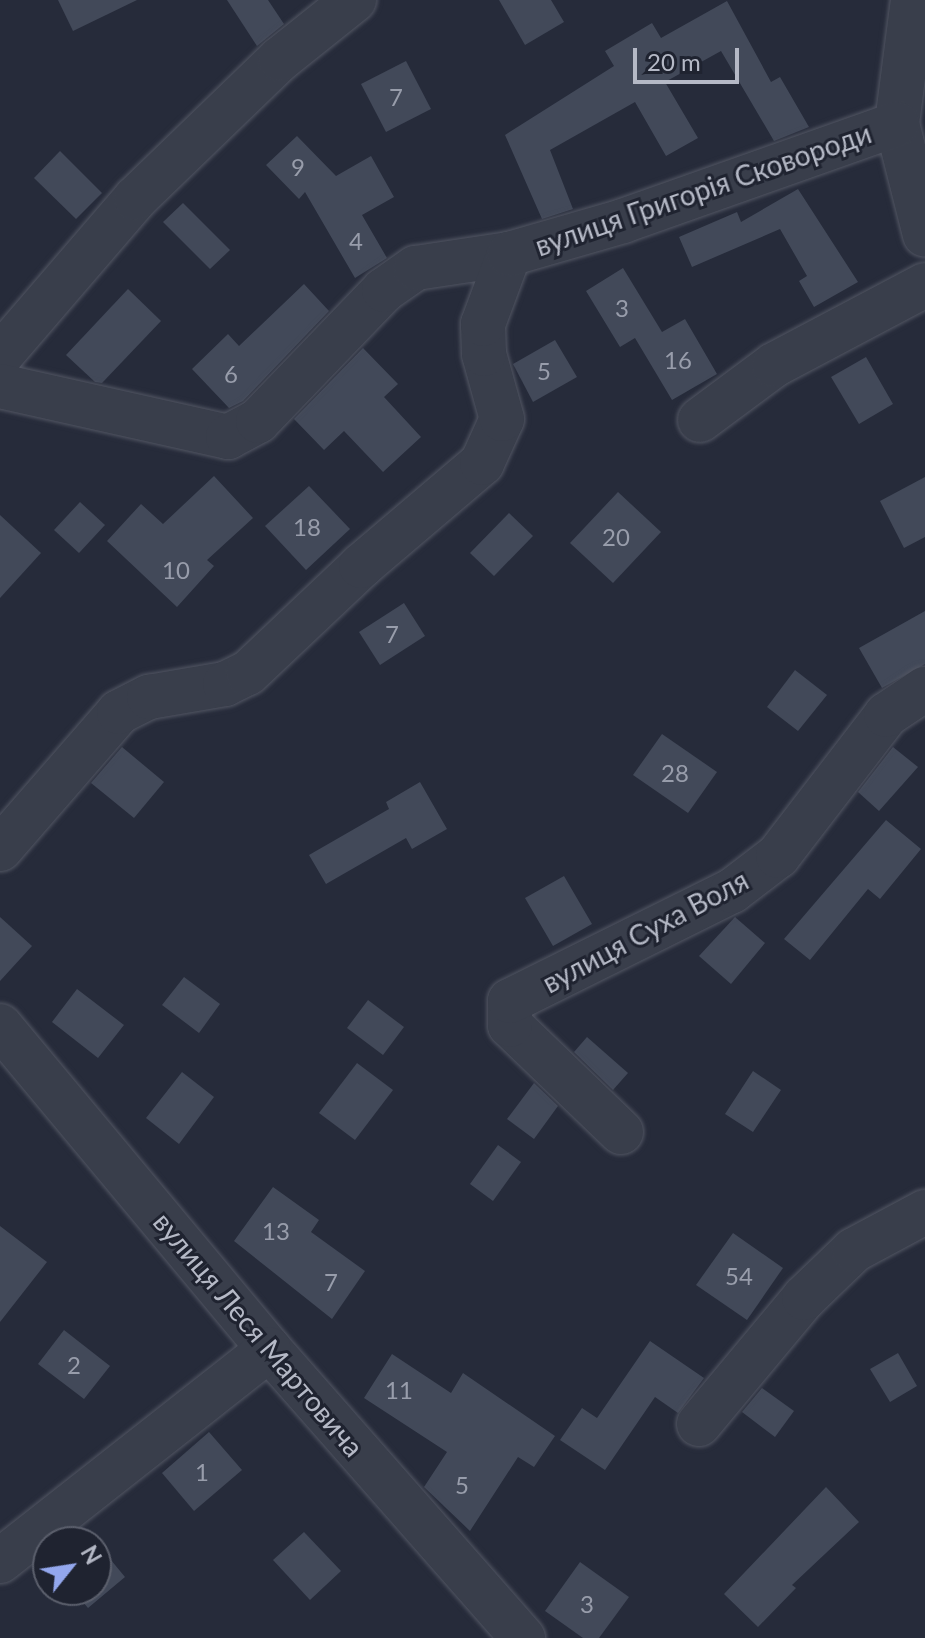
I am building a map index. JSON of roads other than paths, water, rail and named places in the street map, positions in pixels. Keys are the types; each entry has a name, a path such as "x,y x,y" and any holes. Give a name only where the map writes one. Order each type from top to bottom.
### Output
{"street":[{"path":"0,356 136,198 280,59 354,0"},
{"path":"913,0 897,124 925,235"},
{"name":"вулиця Григорія Сковороди","path":"0,386 228,437 258,421 384,290 416,268 509,254 623,221 897,124"},
{"name":"вулиця Григорія Сковороди","path":"0,849 119,712 149,697 225,684 248,673 361,566 482,463 502,419 484,354 483,324 509,254"},
{"path":"700,420 774,365 925,285"},
{"name":"вулиця Суха Воля","path":"621,1132 510,1025 510,1001 732,891 778,856 886,715 925,689"},
{"name":"вулиця Леся Мартовича","path":"0,1026 269,1349 523,1638"},
{"path":"699,1424 804,1298 854,1250 925,1212"},
{"path":"0,1561 269,1349"}]}
